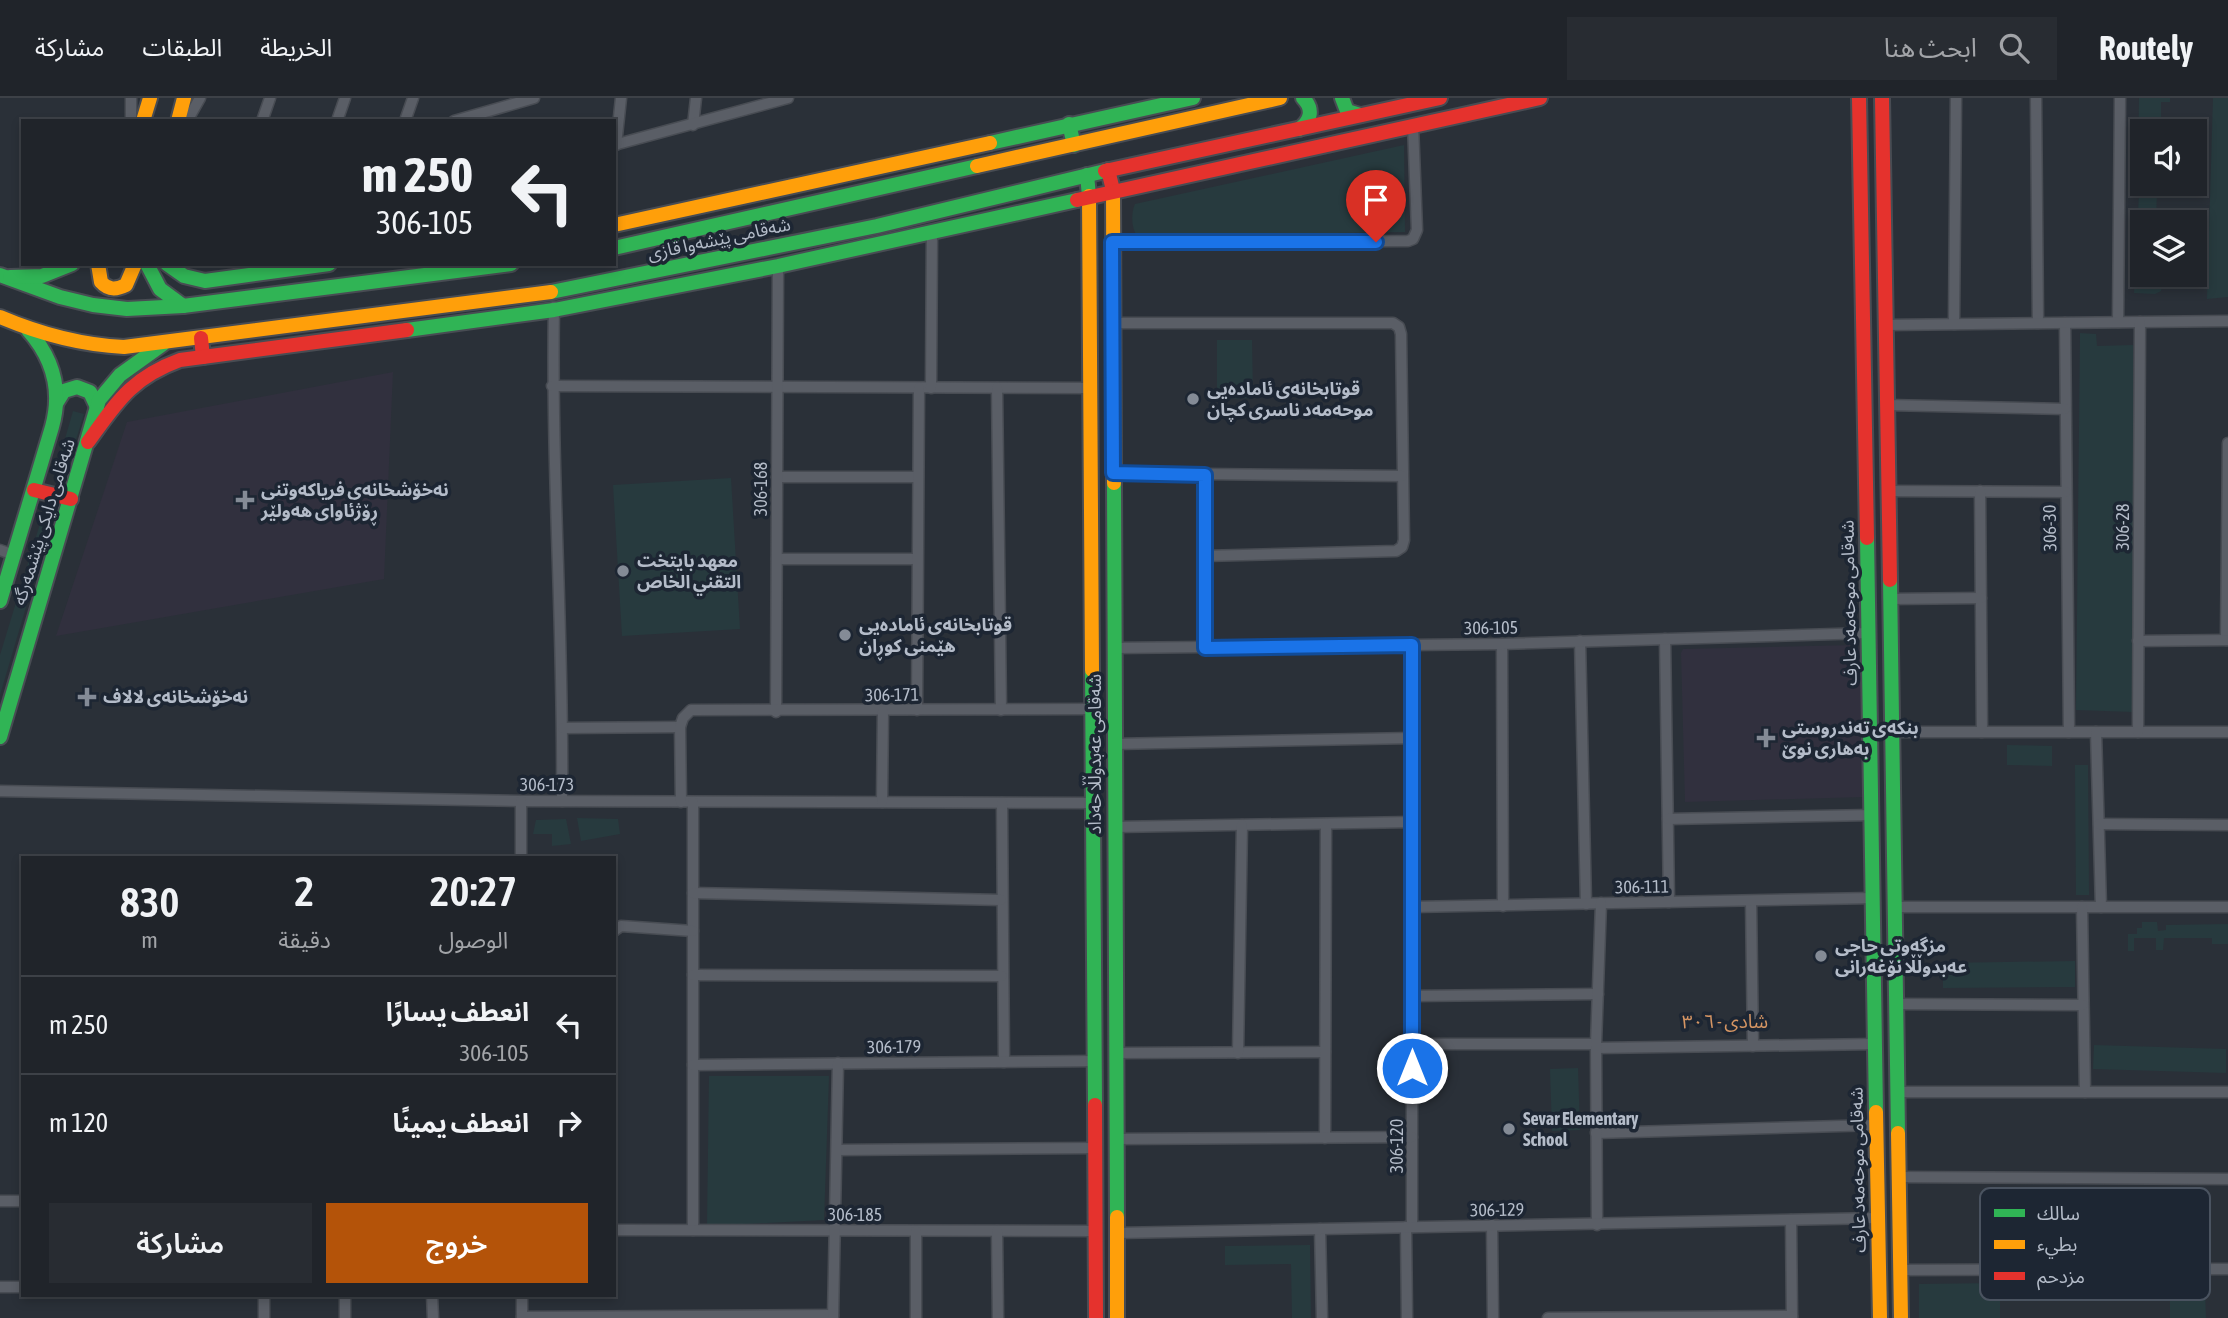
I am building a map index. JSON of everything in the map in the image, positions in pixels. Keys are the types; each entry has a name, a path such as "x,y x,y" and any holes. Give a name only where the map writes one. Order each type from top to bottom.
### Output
{"main road":[{"path":"144,119 150,98"},
{"path":"179,119 184,98"},
{"path":"616,225 1169,101 1193,98"},
{"name":"شەقامی پێشەوا قازی","path":"616,248 1280,98"},
{"path":"1299,130 1311,114 1308,103 1303,98"},
{"path":"1342,98 1346,110 1353,115 1360,115"},
{"name":"شەقامی پێشەوا قازی","path":"0,317 58,340 92,346 124,347 554,292 778,247 1108,170 1440,98"},
{"path":"88,442 125,391 142,376 180,360 554,310 778,266 1112,190 1540,98"},
{"name":"شەقامی موحەمەد عارف","path":"1859,98 1880,1318"},
{"path":"1882,98 1900,1318"},
{"path":"1069,124 1074,145"},
{"name":"شەقامی عەبدوڵڵا حەداد","path":"1108,170 1112,190 1117,1318"},
{"name":"شەقامی عەبدوڵڵا حەداد","path":"1087,175 1092,388 1096,1318"},
{"path":"778,247 778,266"},
{"path":"1,275 36,277 53,274 68,266"},
{"path":"98,266 96,273 99,281 113,290 126,285 134,266"},
{"path":"147,266 159,288 183,306"},
{"path":"169,266 190,279 205,281 314,266"},
{"path":"1,275 60,298 127,309 183,306 484,266"},
{"name":"شەقامی دایکی پێشمەرگە","path":"0,601 7,552 34,490 57,402 50,361 29,330"},
{"path":"201,338 203,357"},
{"name":"شەقامی دایکی پێشمەرگە","path":"0,737 97,407 104,391 118,376 163,344"},
{"path":"57,402 64,391 78,387 90,392 97,407"},
{"path":"34,490 71,499"},
{"path":"1094,873 1115,872"},
{"path":"1875,994 1894,999"}],"street":[{"path":"131,98 131,119"},
{"path":"188,119 200,98"},
{"path":"263,119 270,98"},
{"path":"338,119 345,98"},
{"path":"406,119 413,98"},
{"path":"461,119 534,98"},
{"path":"616,137 621,98"},
{"path":"692,125 696,98"},
{"path":"616,145 788,98"},
{"path":"1954,324 1956,98"},
{"path":"2036,98 2038,323"},
{"path":"2118,322 2120,98"},
{"path":"1112,242 1413,239 1416,230 1413,125"},
{"path":"931,388 932,231"},
{"name":"306-168","path":"776,712 778,266"},
{"path":"554,292 552,386 563,728 562,801"},
{"path":"1886,325 2228,321"},
{"name":"306-28","path":"2137,732 2140,322"},
{"path":"1112,323 1393,323 1399,327 1402,547 1396,551 1203,556"},
{"name":"306-30","path":"2065,323 2069,732"},
{"path":"552,386 1092,388"},
{"path":"917,710 919,388"},
{"path":"997,388 1001,710"},
{"path":"1886,405 2065,409"},
{"path":"2138,641 2227,640 2228,443"},
{"path":"1113,473 1402,476"},
{"path":"1205,475 1205,648"},
{"path":"777,477 918,477"},
{"path":"1888,491 2066,492"},
{"path":"1980,491 1982,732"},
{"path":"777,559 918,559"},
{"path":"1889,599 1981,598"},
{"name":"306-105","path":"1114,648 1502,644 1868,633"},
{"path":"1665,639 1669,902"},
{"path":"1580,641 1586,904"},
{"path":"1502,644 1503,906"},
{"name":"306-120","path":"1407,1318 1412,1137 1412,645"},
{"name":"306-171","path":"680,727 683,718 691,710 776,712 1093,709"},
{"path":"882,802 883,711"},
{"path":"563,728 680,727 681,802"},
{"path":"1891,732 2228,733"},
{"path":"2096,732 2101,907"},
{"path":"1114,744 1412,738"},
{"name":"306-173","path":"0,791 521,801 1094,803"},
{"path":"521,801 521,856"},
{"path":"693,802 693,1230"},
{"path":"1002,803 1004,1062"},
{"path":"1668,819 1872,815"},
{"path":"1115,827 1412,822"},
{"path":"1325,1138 1326,824"},
{"path":"2099,824 2228,825"},
{"path":"1238,1053 1242,825"},
{"path":"693,893 1002,900"},
{"name":"306-111","path":"1412,907 1873,898"},
{"path":"1751,901 1753,1046"},
{"path":"1597,1225 1596,1046 1601,904"},
{"path":"1893,907 2228,906"},
{"path":"2082,907 2085,1092"},
{"path":"616,929 621,926 693,931"},
{"path":"693,975 1002,976"},
{"path":"1412,996 1598,994"},
{"path":"1894,999 2083,1005"},
{"path":"1412,1044 1876,1044"},
{"path":"1116,1053 1325,1052"},
{"name":"306-179","path":"693,1065 1095,1061"},
{"path":"522,1297 522,1318 833,1317 838,1063"},
{"path":"1897,1092 2228,1092"},
{"path":"1596,1133 1877,1125"},
{"path":"1116,1139 1412,1137"},
{"path":"837,1150 1095,1148"},
{"path":"1898,1177 2228,1179"},
{"path":"0,1201 21,1200"},
{"name":"306-129","path":"1116,1233 1878,1218"},
{"path":"1548,1318 1792,1317 1791,1220"},
{"path":"1492,1225 1493,1318"},
{"path":"1321,1229 1322,1318"},
{"name":"306-185","path":"616,1230 1096,1231"},
{"path":"916,1231 916,1318"},
{"path":"997,1231 998,1318"},
{"path":"2210,1269 2228,1269"},
{"path":"1900,1270 1980,1270"},
{"path":"0,1287 21,1287"},
{"path":"264,1297 264,1318"},
{"path":"345,1297 345,1318"},
{"path":"432,1297 433,1318"}],"shaded area":[{"name":"نەخۆشخانەی فریاکەوتنی ڕۆژئاوای هەولێر","path":"393,372 384,579 56,636 127,422"},
{"path":"1855,645 1862,651 1864,797 1685,802 1683,649"}],"green space":[{"path":"2139,98 2170,98 2170,102 2161,102 2161,119 2139,119"},
{"path":"2213,98 2228,98 2228,297 2207,299"},
{"path":"1404,145 1405,232 1137,236 1134,229 1132,216 1135,204"},
{"path":"2139,196 2157,196 2156,210 2138,210"},
{"path":"2134,287 2162,287 2161,291 2155,294 2134,293"},
{"path":"2080,333 2096,334 2097,346 2133,345 2133,712 2076,710"},
{"path":"1217,340 1252,340 1253,398 1217,399"},
{"path":"73,411 84,414 64,479 58,482 54,477"},
{"path":"731,478 740,629 622,636 613,485"},
{"path":"51,502 56,506 0,695 0,655 46,504"},
{"path":"2007,745 2052,746 2052,766 2007,765"},
{"path":"2075,765 2088,765 2089,895 2076,895"},
{"path":"577,818 618,819 620,834 581,841"},
{"path":"566,819 571,844 552,846 552,834 533,834 536,820"},
{"path":"2142,922 2157,922 2158,931 2166,930 2166,925 2228,924 2228,944 2212,944 2212,938 2164,938 2163,950 2156,950 2156,938 2134,938 2134,951 2128,951 2128,934 2137,934 2137,928 2142,928"},
{"path":"2075,961 2075,987 1943,988 1943,963"},
{"path":"2094,1045 2226,1049 2226,1073 2093,1069"},
{"path":"1578,1068 1580,1130 1552,1131 1550,1069"},
{"path":"709,1076 829,1076 824,1220 707,1226"},
{"path":"1310,1245 1311,1318 1292,1318 1291,1264 1225,1265 1225,1246"},
{"path":"1980,1283 1980,1300 2000,1300 2000,1318 1919,1318 1919,1284"},
{"path":"2170,1300 2205,1300 2206,1318 2170,1318"}],"traffic: fast":[{"path":"990,143 1193,98"},
{"path":"1299,129 1310,115 1309,106 1303,98"},
{"path":"1342,98 1347,111 1360,115"},
{"path":"1069,124 1074,145"},
{"path":"616,248 977,166"},
{"path":"551,292 877,226 1105,171"},
{"path":"1087,175 1089,196"},
{"path":"407,330 554,310 778,266 1077,200"},
{"path":"10,277 42,276 67,266"},
{"path":"148,266 160,289 183,306"},
{"path":"170,266 184,276 205,281 314,266"},
{"path":"0,275 60,297 127,309 183,306 495,266"},
{"path":"0,601 55,414 53,376 44,352 28,330"},
{"path":"0,737 99,400 120,375 163,344"},
{"path":"57,402 64,391 77,387 90,392 97,407"},
{"path":"1114,483 1117,1217"},
{"path":"1867,538 1876,1112"},
{"path":"1890,580 1898,1133"},
{"path":"1092,670 1095,1105"}],"traffic: slow":[{"path":"144,119 150,98"},
{"path":"179,119 184,98"},
{"path":"977,166 1280,98"},
{"path":"616,225 990,143"},
{"path":"1113,190 1114,483"},
{"path":"1089,196 1092,670"},
{"path":"98,266 101,282 112,288 126,285 134,266"},
{"path":"0,317 60,338 124,347 551,292"},
{"path":"1876,1112 1880,1318"},
{"path":"1898,1133 1901,1318"},
{"path":"1117,1217 1117,1318"}],"traffic: jam":[{"path":"1105,171 1440,98"},
{"path":"1077,200 1540,98"},
{"path":"1859,98 1867,538"},
{"path":"1882,98 1890,580"},
{"path":"1108,170 1113,190"},
{"path":"88,442 117,403 137,383 180,360 407,330"},
{"path":"201,338 203,357"},
{"path":"34,490 71,499"},
{"path":"1095,1105 1096,1318"}],"place":[{"name":"قوتابخانەی ئامادەیی موحەمەد ناسری کچان","path":"1193,399"},
{"name":"نەخۆشخانەی فریاکەوتنی ڕۆژئاوای هەولێر","path":"245,500"},
{"name":"معهد بايتخت التقني الخاص","path":"623,571"},
{"name":"قوتابخانەی ئامادەیی هێمنی کوڕان","path":"845,635"},
{"name":"نەخۆشخانەی لالاف","path":"87,697"},
{"name":"بنکەی تەندروستی بەهاری نوێ","path":"1766,738"},
{"name":"مزگەوتی حاجی عەبدوڵڵا نۆغەرانی","path":"1821,956"},
{"name":"Sevar Elementary School","path":"1509,1129"}],"district":[{"name":"شادی - ٣٠٦","path":"1725,1021"}],"route":[{"path":"1376,242 1112,242 1113,473 1205,475 1205,648 1412,645 1412,1068"}]}
